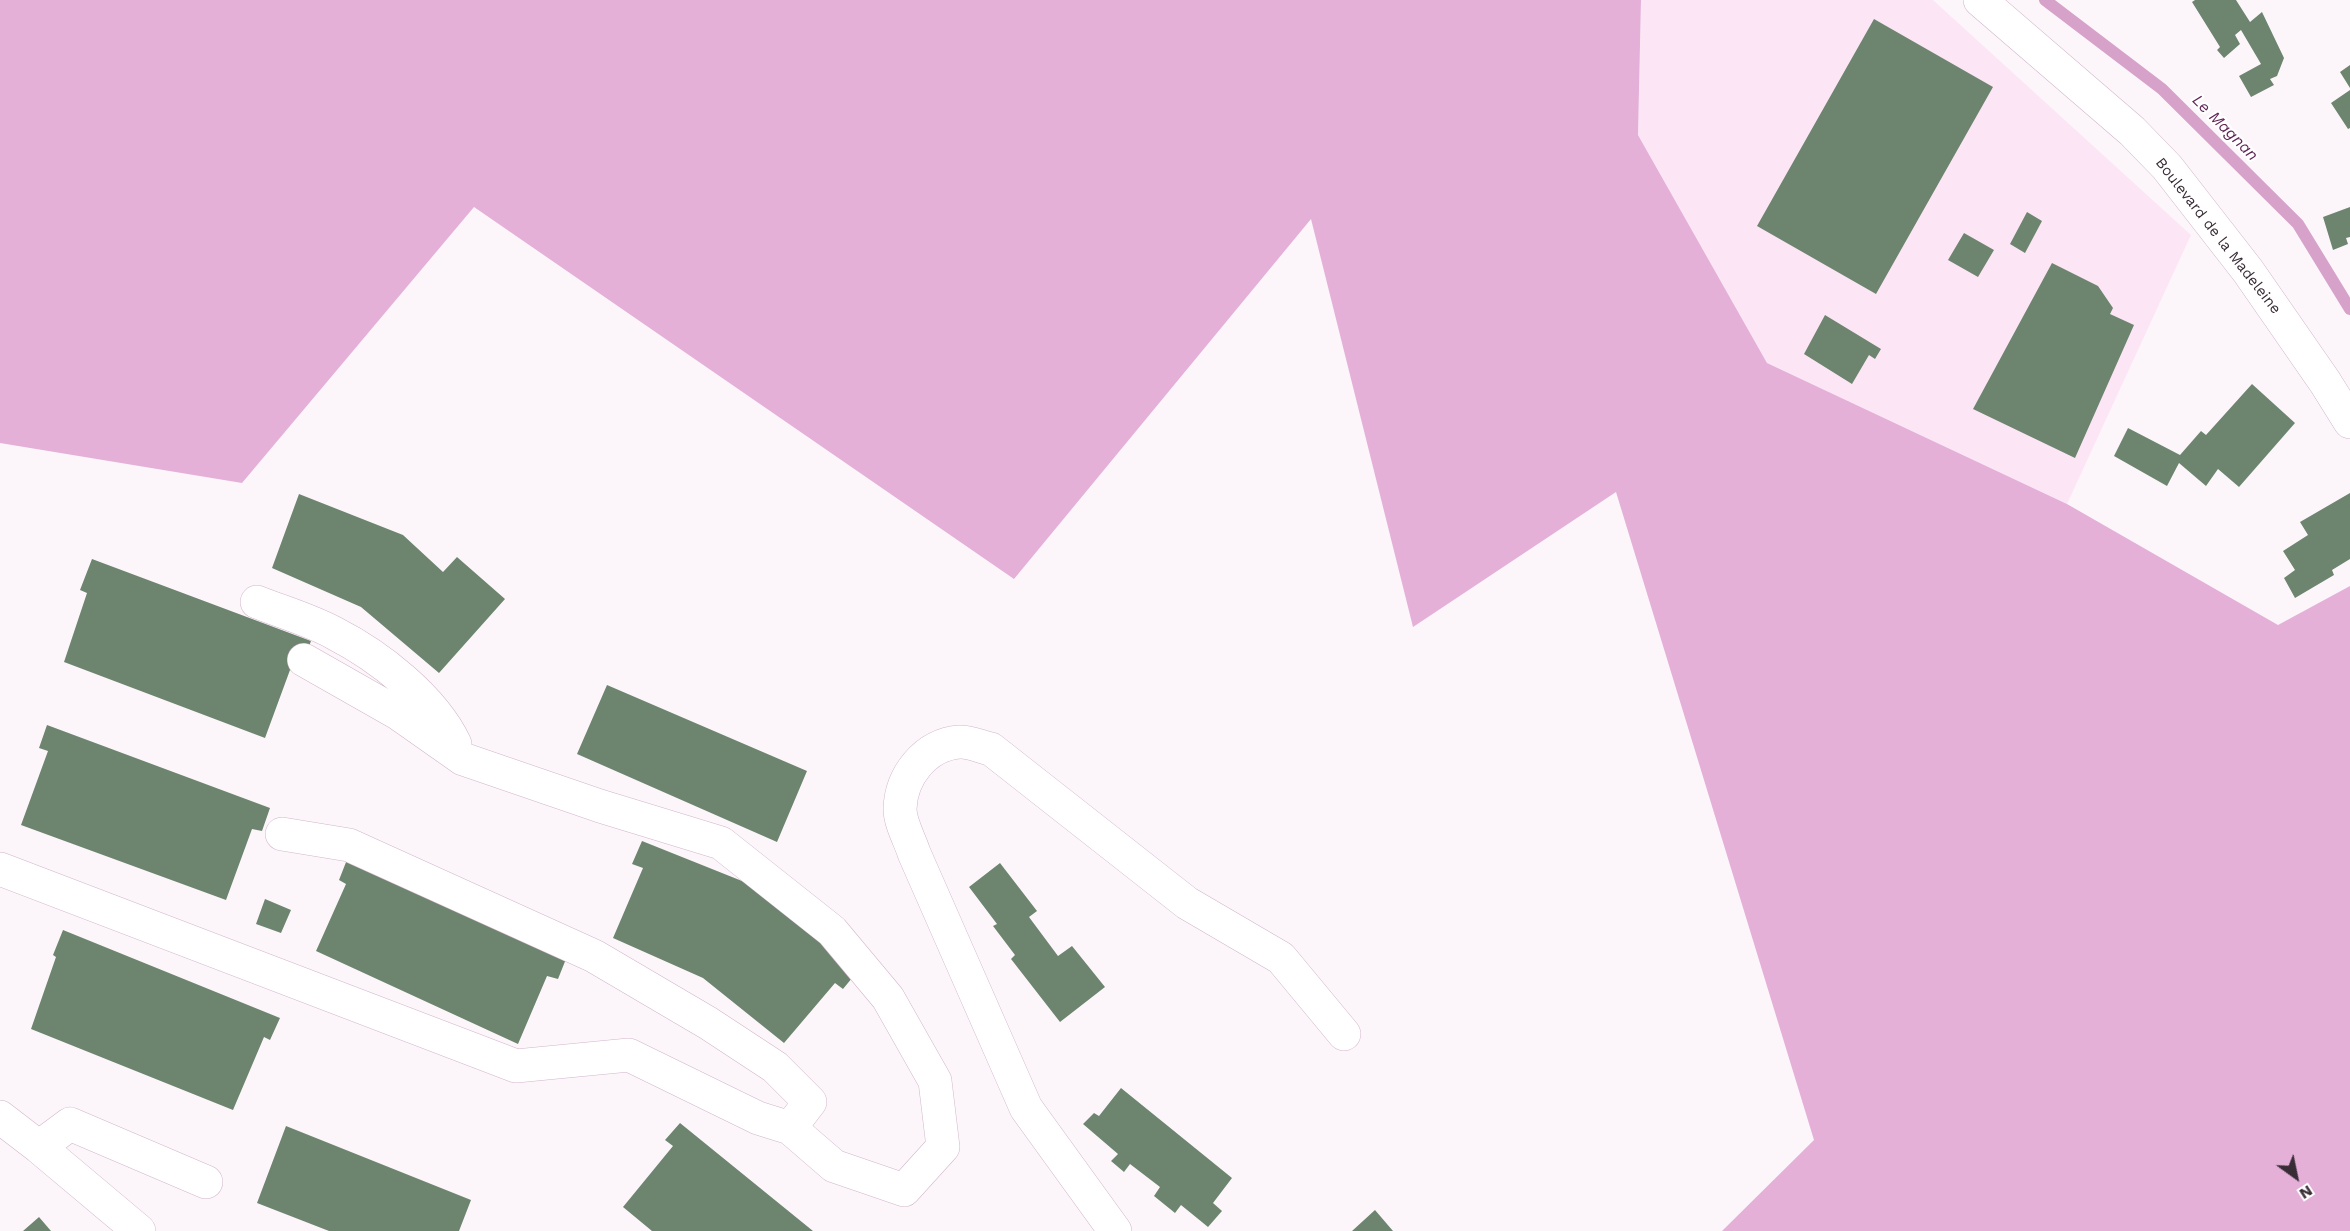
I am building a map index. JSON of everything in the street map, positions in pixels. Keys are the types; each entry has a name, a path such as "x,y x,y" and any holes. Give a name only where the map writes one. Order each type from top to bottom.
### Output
{"street":[{"name":"Boulevard de la Madeleine","path":"1980,0 2132,131 2167,167 2248,271 2350,422"},
{"path":"257,602 334,633 399,675 445,723 463,759"},
{"path":"0,869 516,1066 629,1055 758,1118 790,1128 834,1166 904,1190 943,1147 935,1081 888,998 832,931 721,843 600,806 463,759 399,714 304,660"},
{"path":"1115,1231 1026,1108 914,854 900,810 905,783 916,763 936,748 960,742 991,749 1187,903 1281,958 1344,1034"},
{"path":"282,834 349,845 605,962 708,1023 775,1067 810,1102 790,1128"},
{"path":"0,1117 139,1231"},
{"path":"39,1147 70,1124 206,1182"}],"shaded area":[{"path":"0,0 1641,0 1638,135 1767,363 2067,504 2278,625 2350,586 2350,1231 1722,1231 1814,1140 1616,492 1413,627 1311,219 1014,579 474,207 242,483 0,443"},
{"path":"1641,0 1933,0 2191,235 2067,504 1767,363 1638,135"}],"building":[{"path":"2195,0 2236,0 2250,22 2262,12 2284,58 2277,76 2270,79 2274,85 2251,97 2239,76 2261,64 2241,30 2235,35 2240,44 2224,58 2217,50 2220,47 2192,2"},
{"path":"1874,19 1993,87 1876,294 1757,226"},
{"path":"2350,65 2350,88 2340,72"},
{"path":"2350,90 2350,128 2348,129 2331,103"},
{"path":"2350,207 2350,237 2346,238 2348,244 2333,250 2323,217"},
{"path":"2027,212 2042,221 2025,253 2010,244"},
{"path":"1964,233 1994,250 1978,277 1948,260"},
{"path":"2052,263 2098,286 2113,308 2110,314 2134,325 2075,458 1973,409"},
{"path":"1825,315 1881,349 1875,359 1869,355 1852,384 1804,354"},
{"path":"2252,384 2295,423 2239,487 2218,469 2206,486 2179,463 2167,486 2114,456 2128,428 2180,455 2201,431 2206,435"},
{"path":"2350,493 2350,559 2332,570 2334,575 2295,598 2284,578 2295,570 2283,551 2308,535 2300,522"},
{"path":"299,494 403,535 443,572 457,557 505,599 439,673 361,607 272,568"},
{"path":"92,559 311,641 299,673 290,670 265,738 64,662 87,593 80,590"},
{"path":"607,685 807,771 777,842 577,754"},
{"path":"47,725 270,808 262,831 252,829 226,900 21,825 48,751 39,748"},
{"path":"642,841 752,885 857,972 843,989 835,983 784,1043 703,978 613,938 643,868 632,864"},
{"path":"350,852 568,954 558,979 547,976 518,1044 316,951 346,884 339,880"},
{"path":"1000,863 1037,911 1029,917 1058,956 1072,946 1105,987 1060,1022 1011,959 1015,955 993,926 997,924 969,887"},
{"path":"265,899 291,910 281,933 256,924"},
{"path":"63,930 280,1018 270,1040 264,1037 233,1110 31,1029 56,957 53,955"},
{"path":"1121,1088 1232,1178 1213,1203 1222,1211 1208,1227 1181,1205 1175,1213 1154,1196 1160,1187 1130,1164 1124,1172 1111,1161 1118,1154 1083,1124 1094,1113 1099,1116"},
{"path":"680,1123 813,1231 652,1231 623,1207 673,1146 665,1140"},
{"path":"286,1126 471,1200 459,1231 329,1231 257,1203"},
{"path":"1375,1210 1393,1231 1352,1231"},
{"path":"39,1217 51,1231 23,1231"}],"waterway":[{"name":"Le Magnan","path":"2045,0 2162,89 2298,224 2350,309"}]}
